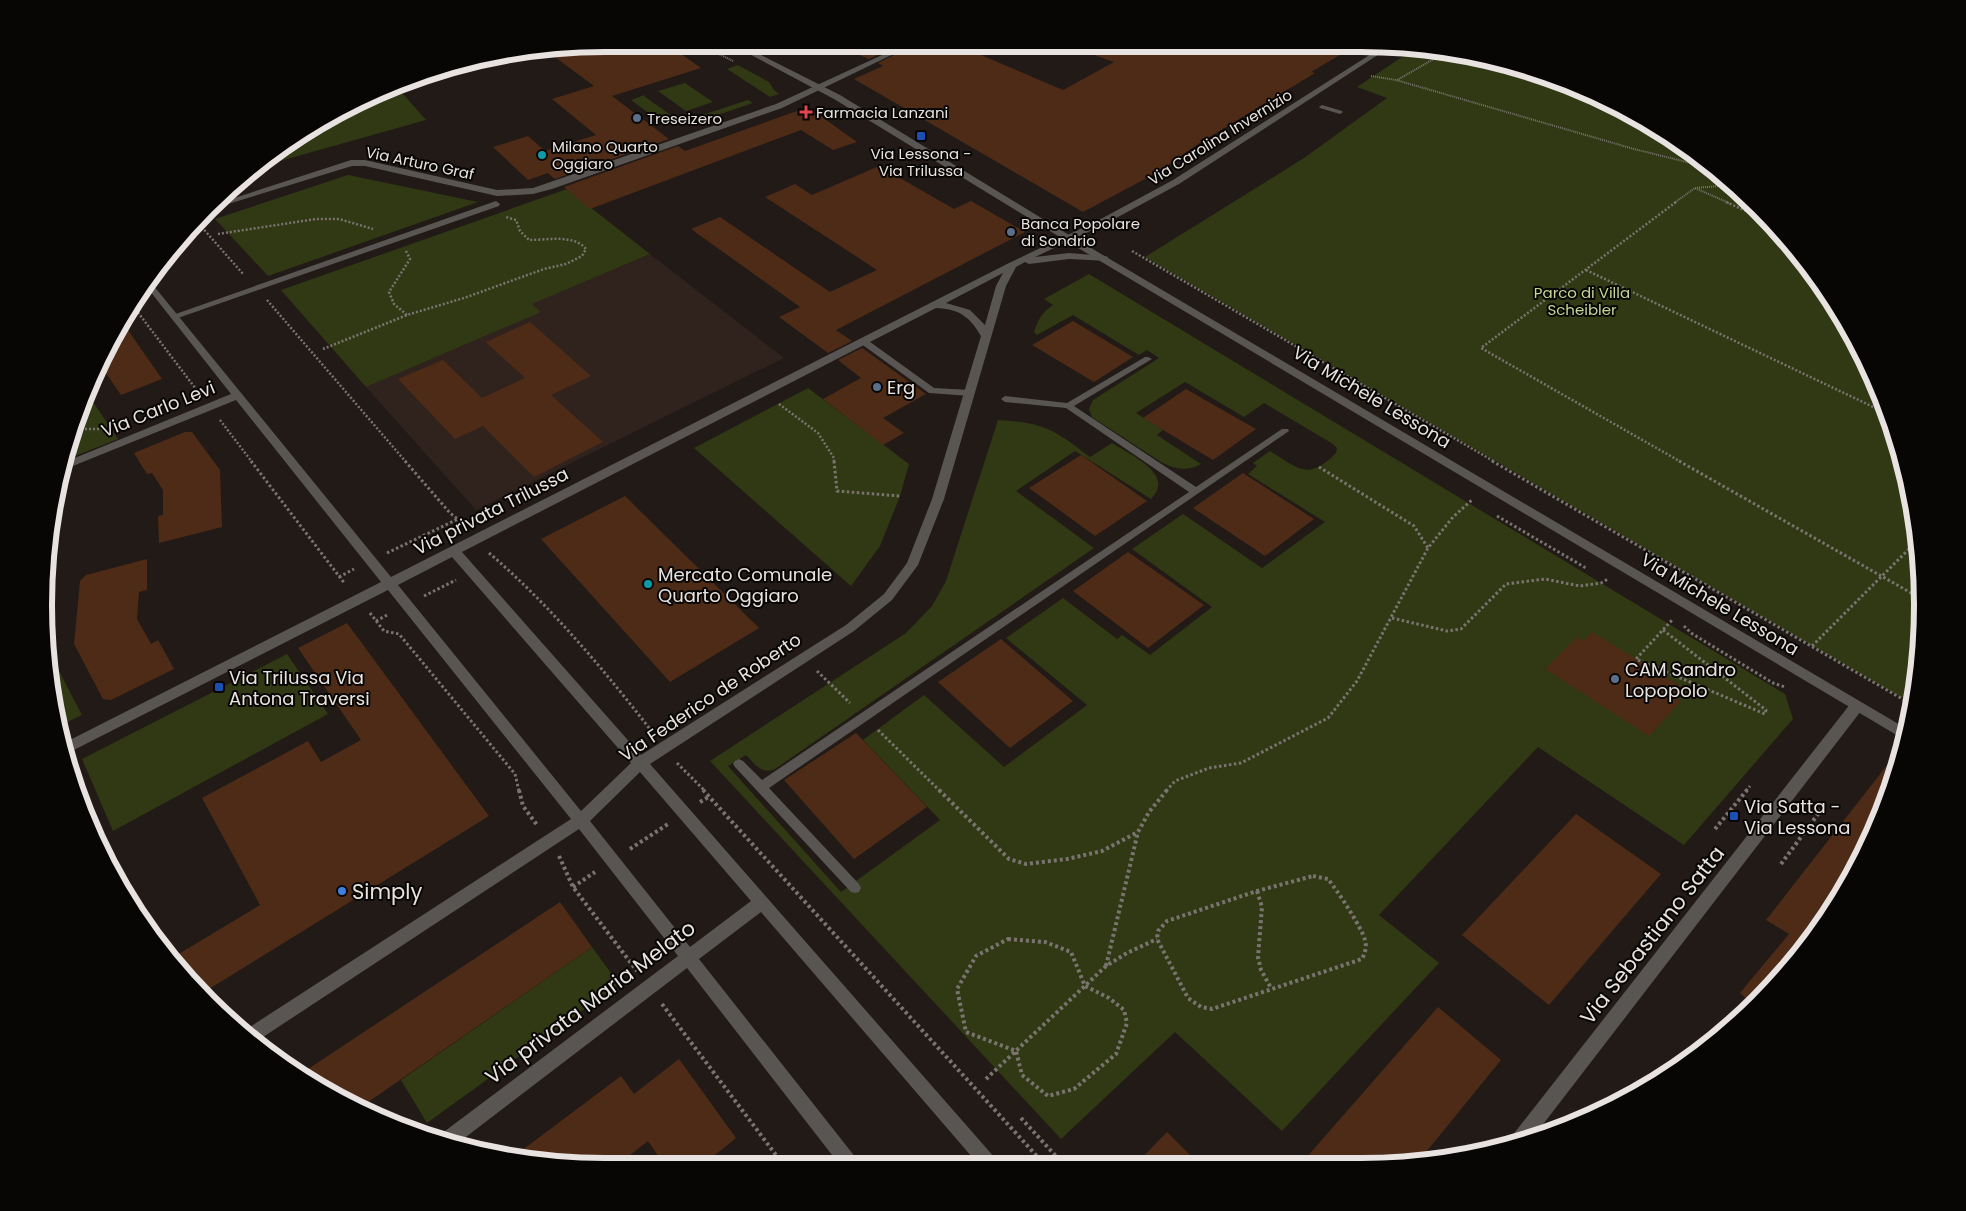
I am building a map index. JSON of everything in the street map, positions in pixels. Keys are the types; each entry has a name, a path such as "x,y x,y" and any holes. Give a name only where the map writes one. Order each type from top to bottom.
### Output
{"street":[{"name":"Via Michele Lessona","path":"750,52 820,88 1066,237 1899,731"},
{"name":"Via Arturo Graf","path":"226,203 351,163 365,163 491,192 533,191 562,183 779,106 893,52"},
{"name":"Via Carolina Invernizio","path":"1066,237 1102,222 1176,182 1376,53"},
{"path":"175,316 496,204"},
{"path":"933,306 1066,237"},
{"path":"1012,264 1042,258 1069,256 1105,260"},
{"name":"Via Federico de Roberto","path":"255,1032 580,820 640,763 850,628 888,597 912,565 938,499 1001,286 1012,264"},
{"path":"153,288 406,606 613,861 845,1158"},
{"path":"933,306 952,306 967,310 976,318 987,337"},
{"name":"Via privata Trilussa","path":"70,746 933,306"},
{"name":"Via Carlo Levi","path":"70,464 238,395"},
{"path":"454,551 762,902 983,1158"},
{"name":"Via Sebastiano Satta","path":"1525,1133 1856,706"},
{"name":"Via privata Maria Melato","path":"451,1137 687,956 762,902"}],"lane":[{"path":"1322,107 1340,112"},
{"path":"863,341 932,391 970,393"},
{"path":"1068,406 1148,359"},
{"path":"1004,400 1068,406 1196,492"},
{"path":"761,787 1285,431"},
{"path":"739,764 855,888"}],"path":[{"path":"1396,80 1436,58"},
{"path":"1368,76 1396,80 1634,149 1692,163"},
{"path":"1720,186 1695,188 1481,348 1913,594"},
{"path":"1695,188 1750,212"},
{"path":"323,350 407,315 464,298 544,269 566,264 582,256 586,249 580,242 570,240 529,240 520,231 516,220 503,216"},
{"path":"218,234 316,219 339,219 365,226 396,239"},
{"path":"202,228 250,281"},
{"path":"404,247 410,259 389,292 394,304 407,315"},
{"path":"1132,251 1905,701"},
{"path":"1586,270 1877,409"},
{"path":"262,294 450,513 458,518 385,554"},
{"path":"137,312 200,394"},
{"path":"778,404 818,433 834,458 837,491 900,496"},
{"path":"218,418 339,577"},
{"path":"82,429 110,428"},
{"path":"1319,467 1414,526 1428,548"},
{"path":"1106,966 1138,832 1149,812 1175,781 1209,768 1241,763 1328,718 1357,681 1428,548 1475,496"},
{"path":"1812,646 1910,548"},
{"path":"540,830 523,806 515,774 399,634 384,631 376,621 495,559 516,576 616,686 644,723"},
{"path":"1392,618 1447,631 1461,629 1506,584 1545,578 1580,586 1601,583 1623,568"},
{"path":"1663,630 1766,710 1764,714 1636,659 1673,619"},
{"path":"803,657 1010,859 1026,864 1067,859 1102,851 1138,832"},
{"path":"682,769 710,796 1039,1158"},
{"path":"1715,829 1750,786"},
{"path":"573,887 710,796"},
{"path":"1781,864 1821,810"},
{"path":"558,854 573,887 642,978"},
{"path":"1313,876 1328,879 1336,889 1365,939 1366,950 1362,959 1212,1009 1201,1007 1188,998 1157,939 1158,931 1167,921 1257,891 1313,876"},
{"path":"1257,891 1262,907 1258,957 1261,970 1272,988"},
{"path":"1008,939 1045,942 1071,952 1085,986 1109,998 1124,1010 1127,1023 1116,1054 1074,1089 1048,1096 1022,1075 1016,1051 966,1032 957,990 976,956 1008,939"},
{"path":"986,1079 1106,966 1127,953 1157,939"},
{"path":"665,1008 778,1158"},
{"path":"1021,1118 1058,1158"}],"shaded area":[{"path":"650,254 784,358 476,510 366,387 540,312 531,304"}],"green space":[{"name":"Parco di Villa Scheibler","path":"1405,55 1433,57 1504,71 1572,95 1637,127 1697,167 1752,214 1799,269 1839,329 1871,394 1895,462 1909,533 1914,606 1909,678 1905,700 1145,257 1304,158 1387,98 1357,87"},
{"path":"738,65 769,82 779,94 770,97 727,69"},
{"path":"685,83 713,102 686,111 658,91"},
{"path":"401,92 426,120 276,162 329,127"},
{"path":"644,95 672,116 658,120 631,100"},
{"path":"748,100 753,103 691,124 687,120"},
{"path":"348,175 478,202 268,276 215,219"},
{"path":"567,189 650,254 532,304 541,312 366,387 281,290"},
{"path":"1089,274 1785,694 1793,719 1684,845 1538,747 1379,915 1439,963 1282,1131 1175,1032 1061,1139 710,761 906,633 932,606 946,581 998,420 1027,423 1048,429 1090,457 1112,443 1148,466 1158,481 1157,490 1151,499 1075,451 1016,491 1094,548 775,769 762,770 746,755 728,766 841,892 940,820 863,740 924,695 1004,767 1087,705 1006,638 1063,598 1117,639 1122,635 1150,655 1212,607 1132,549 1183,514 1262,568 1325,522 1248,474 1257,466 1253,463 1270,451 1296,467 1303,469 1318,467 1336,453 1337,448 1333,444 1264,403 1244,417 1185,382 1136,413 1163,430 1157,435 1201,464 1186,469 1176,468 1161,462 1092,417 1089,409 1093,400 1159,358 1147,350 1139,355 1073,315 1037,335 1034,332 1041,317 1053,305 1044,299"},
{"path":"808,388 909,464 900,496 880,546 851,586 694,448"},
{"path":"92,401 118,439 73,457"},
{"path":"287,654 328,714 113,831 82,759"},
{"path":"56,665 82,715 65,723"},
{"path":"592,947 619,984 427,1123 401,1080"}],"building":[{"path":"606,52 678,52 701,68 612,96 669,139 555,179 548,173 528,180 493,147 528,136 545,151 596,135 552,99 594,86 553,55"},
{"path":"852,52 884,52 869,59"},
{"path":"900,52 974,52 1063,90 1114,62 1086,52 1345,52 1311,72 1315,73 1198,144 1160,171 1083,212 854,79 883,66 878,63"},
{"path":"808,107 857,142 833,150 801,130 590,209 564,187 678,146 685,151"},
{"path":"879,166 954,209 971,201 1025,232 836,330 852,341 828,353 779,317 800,307 691,229 720,217 830,292 877,270 765,197 795,184 812,195"},
{"path":"1073,321 1133,357 1094,382 1032,345"},
{"path":"530,322 591,376 551,395 603,442 534,477 483,426 455,439 398,379 443,360 482,398 525,378 486,342"},
{"path":"127,329 162,379 121,395 105,372"},
{"path":"862,348 926,394 883,418 904,433 883,445 823,399 861,378 838,360"},
{"path":"1186,389 1256,429 1213,460 1143,418"},
{"path":"185,432 192,432 220,470 222,527 159,543 158,516 163,515 163,490 152,473 147,474 134,453"},
{"path":"1081,455 1147,501 1095,536 1029,488"},
{"path":"1243,473 1314,519 1265,556 1193,508"},
{"name":"Mercato Comunale Quarto Oggiaro","path":"625,496 759,628 670,682 541,539"},
{"path":"1128,552 1204,605 1148,648 1073,591"},
{"path":"147,559 147,590 139,592 137,619 151,644 158,640 174,669 111,700 103,699 74,644 80,581 86,575"},
{"path":"347,623 489,816 208,990 177,955 260,905 202,798 308,741 321,762 361,740 298,648"},
{"name":"CAM Sandro Lopopolo","path":"1592,632 1682,687 1674,696 1681,701 1649,736 1545,669 1577,637 1583,641"},
{"path":"1001,639 1073,701 1010,748 938,682"},
{"path":"856,733 927,807 854,859 784,780"},
{"path":"1892,759 1871,817 1839,882 1799,942 1748,1000 1740,993 1789,934 1766,920"},
{"path":"1576,814 1661,874 1549,1005 1462,935"},
{"path":"560,902 592,947 366,1103 306,1070"},
{"path":"1438,1007 1501,1060 1424,1155 1397,1157 1306,1158"},
{"path":"679,1059 736,1138 711,1158 660,1158 648,1141 626,1158 569,1157 520,1152 621,1076 634,1094"},
{"path":"1167,1132 1193,1158 1142,1158"}],"place":[{"name":"Farmacia Lanzani","path":"806,112"},
{"name":"Treseizero","path":"637,118"},
{"name":"Via Lessona - Via Trilussa","path":"921,136"},
{"name":"Milano Quarto Oggiaro","path":"542,155"},
{"name":"Banca Popolare di Sondrio","path":"1011,232"},
{"name":"Erg","path":"877,387"},
{"name":"Mercato Comunale Quarto Oggiaro","path":"648,584"},
{"name":"CAM Sandro Lopopolo","path":"1615,679"},
{"name":"Via Trilussa Via Antona Traversi","path":"219,687"},
{"name":"Via Satta - Via Lessona","path":"1734,816"},
{"name":"Simply","path":"342,891"}]}
